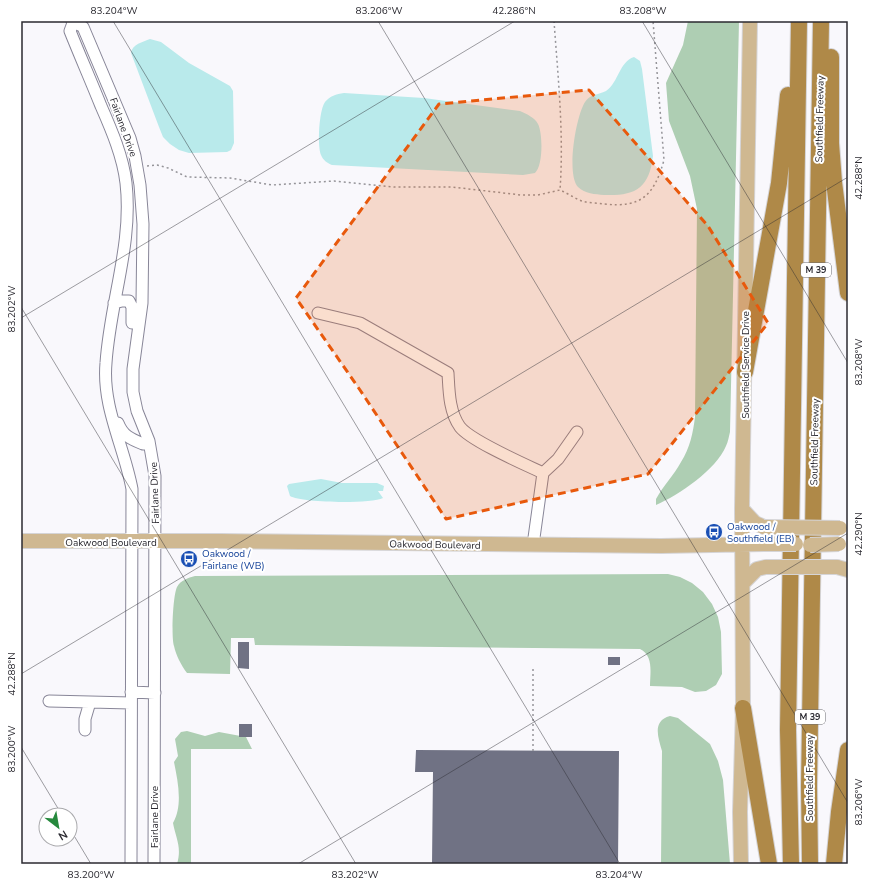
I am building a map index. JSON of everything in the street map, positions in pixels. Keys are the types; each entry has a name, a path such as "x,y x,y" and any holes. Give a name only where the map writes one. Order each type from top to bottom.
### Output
{"highway":[{"path":"745,372 779,183 788,106 790,21"},
{"name":"Southfield Freeway","path":"791,864 788,730 799,21"},
{"name":"Southfield Freeway","path":"810,864 809,778 821,21"},
{"path":"831,21 831,143 834,182 848,293"},
{"path":"743,708 769,864"},
{"path":"834,864 839,812 848,750"}],"main road":[{"name":"Southfield Service Drive","path":"741,864 740,812 743,708 742,509 750,21"},
{"path":"742,509 755,523 764,527 844,527"},
{"name":"Oakwood Boulevard","path":"21,541 661,546 843,544"},
{"path":"742,583 758,569 766,567 842,569"}],"street":[{"name":"Fairlane Drive","path":"131,864 132,489 127,464 110,411 106,393 106,364 114,303 124,254 129,211 123,165 111,130 70,31 73,22 83,27 120,114 135,156 140,185 143,256 142,303 133,369 133,392 137,411 149,441 155,476 154,864"},
{"path":"114,303 129,301 132,307 134,315 128,353 133,369"},
{"path":"318,313 360,323 448,373 450,401 460,427 480,441 543,473"},
{"path":"106,364 121,430 130,439 143,444 149,441"},
{"path":"533,545 543,473 558,459 577,432"},
{"path":"48,701 90,702 155,693"},
{"path":"85,730 85,719 90,702"}],"path":[{"path":"554,21 561,172 560,190"},
{"path":"146,166 157,165 187,177 230,178 272,185 334,181 394,187 452,187 521,195 538,195 560,190 583,201 619,206 635,203 644,197 653,187 660,174 664,160 653,21"},
{"path":"533,669 533,751"}],"highlighted area":[{"path":"589,90 708,226 768,323 648,474 446,519 360,390 296,298 439,104"}],"green space":[{"path":"688,21 739,21 730,432 727,444 721,455 706,473 686,488 656,505 656,499 687,451 692,435 695,417 697,209 690,176 669,121 666,83 683,45"},
{"path":"668,574 680,577 692,583 703,592 712,604 718,617 721,632 722,674 716,685 706,691 695,692 682,687 650,686 651,670 649,660 640,649 255,645 254,638 231,638 230,674 187,673 177,656 173,641 174,607 177,587 183,581 195,576"},
{"path":"670,716 678,718 710,744 718,761 723,780 730,864 661,864 662,751 658,730 664,718"},
{"path":"187,731 205,736 219,732 246,737 252,749 191,749 191,864 177,864 179,848 173,823 179,801 174,762 178,756 175,739 181,732"}],"water":[{"path":"150,39 161,42 189,63 230,86 233,91 234,143 231,150 227,152 189,153 179,150 163,137 131,53 133,47"},
{"path":"634,57 640,61 642,69 653,156 648,176 639,188 632,192 604,195 587,192 578,187 574,180 573,158 578,119 587,99 606,91 614,83 625,63"},
{"path":"344,93 424,98 520,111 535,120 540,129 540,164 535,173 523,175 332,165 324,160 321,155 319,128 321,112 325,102 329,98"},
{"path":"321,479 342,483 377,483 384,486 383,491 378,491 383,498 365,501 336,502 307,500 290,496 287,486 289,484"}],"building":[{"path":"238,642 249,642 249,669 238,668"},
{"path":"608,657 620,657 620,665 608,665"},
{"path":"239,724 252,724 252,737 239,737"},
{"path":"416,750 619,751 618,864 432,864 433,772 415,772"}],"place":[{"name":"Oakwood / Southfield (EB)","path":"714,532"},
{"name":"Oakwood / Fairlane (WB)","path":"189,559"}]}
